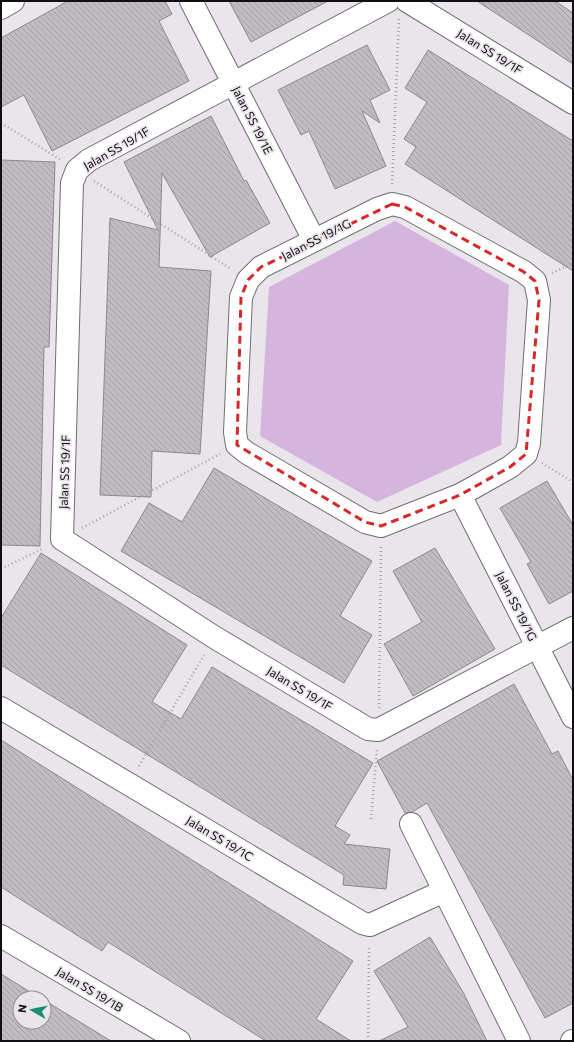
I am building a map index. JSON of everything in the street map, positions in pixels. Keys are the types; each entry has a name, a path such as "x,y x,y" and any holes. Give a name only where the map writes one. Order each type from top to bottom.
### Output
{"street":[{"path":"1,8 14,1"},
{"name":"Jalan SS 19/1E","path":"191,1 314,240"},
{"name":"Jalan SS 19/1F","path":"378,730 368,728 214,637 62,539 72,183 77,170 89,160 234,82 398,6 573,103"},
{"path":"236,445 247,453 365,522 381,526 460,495 510,467 526,454 529,443 539,300 535,281 524,272 404,206 392,204"},
{"name":"Jalan SS 19/1G","path":"236,445 235,432 241,297 248,280 261,267 377,209 392,204"},
{"name":"Jalan SS 19/1G","path":"460,495 573,717"},
{"path":"378,730 538,648 573,628"},
{"name":"Jalan SS 19/1C","path":"1,708 362,923 370,925"},
{"path":"411,824 519,1041"},
{"path":"370,925 444,891"},
{"name":"Jalan SS 19/1B","path":"1,936 179,1041"}],"path":[{"path":"392,204 398,6"},
{"path":"1,123 248,280"},
{"path":"1,569 62,539 236,445"},
{"path":"526,454 573,482"},
{"path":"371,819 378,730 381,526"},
{"path":"129,784 214,637"},
{"path":"368,1041 370,925"}],"highlighted area":[{"path":"392,204 405,207 524,272 535,281 539,300 526,454 510,467 460,495 381,526 365,522 237,445 241,297 248,280 261,267"}],"shaded area":[{"path":"395,221 509,285 501,445 377,502 260,436 269,287"}],"building":[{"path":"68,1 165,1 172,14 159,21 189,81 52,151 24,95 1,107 1,38"},
{"path":"229,1 328,1 251,42"},
{"path":"477,1 555,1 573,13 573,64"},
{"path":"367,45 390,90 370,100 380,123 362,111 386,166 335,189 309,131 301,135 278,90"},
{"path":"428,50 573,141 573,271 405,164 416,147 404,139 427,102 405,88"},
{"path":"211,116 244,181 246,180 270,223 210,257 162,173 159,267 211,271 200,454 152,451 151,497 100,495 110,218 158,230 124,162"},
{"path":"1,160 55,162 49,347 44,347 40,546 1,545"},
{"path":"214,468 372,561 340,616 372,635 344,683 121,551 149,503 182,522"},
{"path":"547,481 573,525 573,591 549,604 527,564 531,562 500,508"},
{"path":"435,548 495,649 413,696 384,644 422,622 393,571"},
{"path":"41,553 187,645 152,702 181,719 212,667 373,763 335,826 350,835 344,844 390,849 386,889 343,885 344,875 1,665 1,618"},
{"path":"514,684 552,754 558,751 573,780 573,1003 545,1018 427,803 412,812 405,813 377,761"},
{"path":"1,740 353,961 316,1019 351,1041 266,1041 108,942 102,951 1,887"},
{"path":"430,937 463,992 487,1041 379,1041 408,1027 374,971"},
{"path":"1,974 27,990 12,990 12,1030 52,1030 52,1005 111,1041 1,1041"}]}
